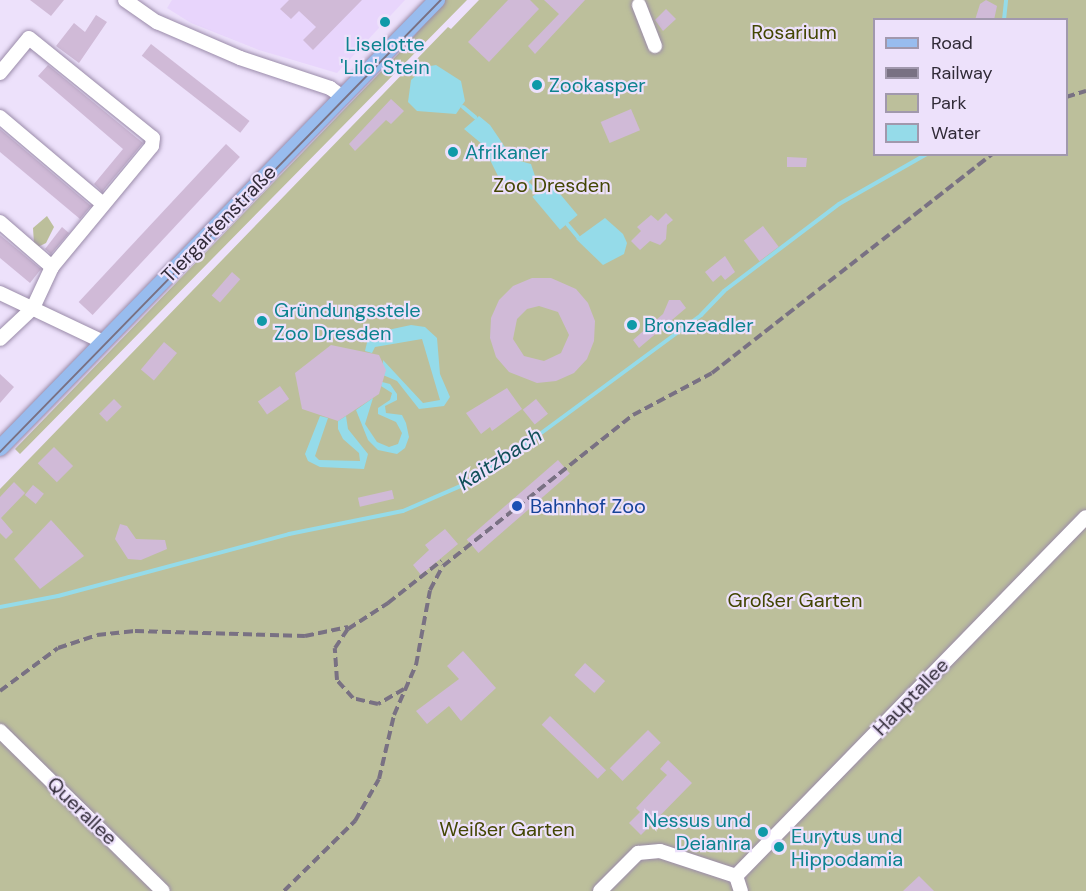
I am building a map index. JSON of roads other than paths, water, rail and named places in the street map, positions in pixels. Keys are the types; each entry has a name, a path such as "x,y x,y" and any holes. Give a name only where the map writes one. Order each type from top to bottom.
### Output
{"main road":[{"name":"Tiergartenstraße","path":"0,448 437,0"}],"street":[{"path":"125,0 157,22 249,61 330,88 343,97"},
{"path":"638,2 655,46"},
{"path":"0,74 29,38 153,138 152,146 52,267 33,308 0,339"},
{"path":"0,117 103,204"},
{"path":"0,222 52,267"},
{"path":"0,293 104,342"},
{"name":"Hauptallee","path":"736,876 1086,517"},
{"name":"Querallee","path":"0,731 163,891"},
{"path":"600,891 638,853 660,851 736,876 741,891"}],"water":[{"path":"436,65 461,81 465,101 456,114 417,111 408,102 411,80 425,67"},
{"path":"479,116 490,125 513,159 531,164 535,176 520,190 500,180 482,144 464,129"},
{"path":"550,182 578,215 560,230 532,197"},
{"path":"605,218 623,234 627,243 624,254 603,265 576,239"},
{"path":"411,325 425,327 437,338 440,374 450,397 444,406 419,409 397,381 383,375 383,360 423,403 440,400 422,339 375,347 372,353 365,351 369,334"},
{"path":"382,382 390,384 397,394 397,400 385,406 386,413 402,415 409,437 405,448 397,454 378,450 368,440 356,410 373,398 365,424 377,442 389,447 398,444 402,433 396,422 378,414 378,408 390,400 392,393 381,386"},
{"path":"320,416 328,418 315,456 319,460 360,461 359,453 343,439 338,429 338,421 346,416 348,429 368,454 364,469 320,467 308,461 305,454"}],"waterway":[{"name":"Kaitzbach","path":"1004,18 1006,0"},
{"path":"463,107 475,117"},
{"name":"Kaitzbach","path":"0,607 58,596 289,534 403,511 463,485 529,442 701,315 724,291 839,204 923,156"},
{"path":"527,183 536,192"},
{"path":"567,224 578,237"}],"tram line":[{"path":"0,452 441,0"}],"railway":[{"path":"1068,96 1086,91"},
{"path":"284,891 355,821 379,779 394,715 416,665 430,590 443,566 633,415 712,373 989,156"},
{"path":"404,689 378,704 353,698 337,680 335,648 348,629 388,603 441,561"},
{"path":"0,691 58,648 97,635 135,631 305,636 348,627"}],"place":[{"name":"Liselotte 'Lilo' Stein","path":"385,22"},
{"name":"Zookasper","path":"537,85"},
{"name":"Afrikaner","path":"453,152"},
{"name":"Gründungsstele Zoo Dresden","path":"262,321"},
{"name":"Bronzeadler","path":"632,325"},
{"name":"Bahnhof Zoo","path":"517,506"},
{"name":"Nessus und Deianira","path":"763,832"},
{"name":"Eurytus und Hippodamia","path":"779,847"}],"park label":[{"name":"Rosarium","path":"794,32"},
{"name":"Zoo Dresden","path":"552,185"},
{"name":"Großer Garten","path":"795,600"},
{"name":"Weißer Garten","path":"507,829"}]}
